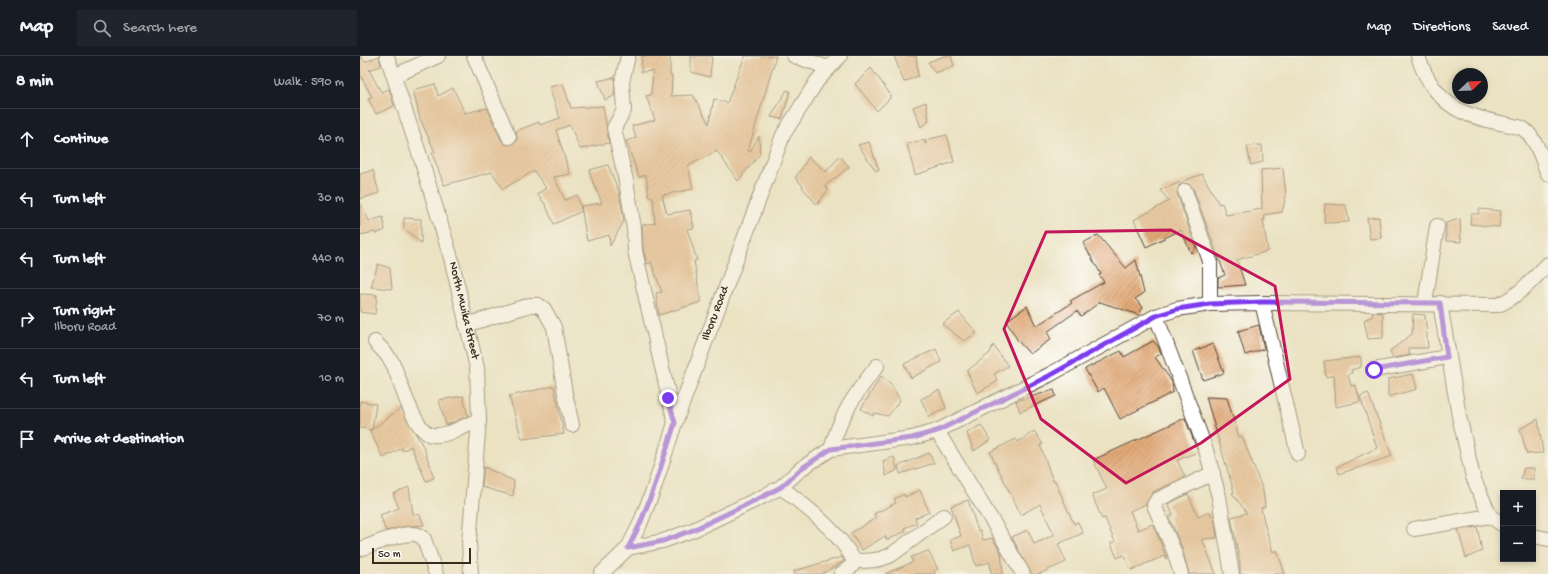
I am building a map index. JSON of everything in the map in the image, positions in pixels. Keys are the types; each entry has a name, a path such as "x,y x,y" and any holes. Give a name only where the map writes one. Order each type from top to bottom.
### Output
{"street":[{"name":"North Mwika Street","path":"387,56 451,258 477,368 479,420 469,543 472,574"},
{"path":"394,76 438,56"},
{"path":"474,56 509,137"},
{"path":"628,56 622,82 624,110 616,123 614,135 626,181 634,228 635,251 675,423"},
{"path":"794,56 829,68"},
{"name":"Ilboru Road","path":"601,574 628,548 640,524 654,488 675,423 784,135 817,80 840,56"},
{"path":"1418,56 1427,79 1452,106 1463,113 1522,128 1528,132 1534,139 1548,174"},
{"path":"1185,191 1210,261 1210,304"},
{"path":"1425,303 1437,226"},
{"path":"628,548 663,541 693,530 781,487 802,468 831,449 912,438 937,431 1049,376 1156,316 1177,309 1210,304 1262,302 1440,303 1498,305 1516,293 1548,264"},
{"path":"1262,302 1298,454"},
{"path":"1440,303 1447,357 1473,477 1490,516 1500,523"},
{"path":"466,324 530,305 538,305 544,309 554,327 572,425"},
{"path":"1156,316 1206,450 1219,497 1232,574"},
{"path":"375,342 387,354 394,366 404,395 415,417 425,431 431,435 443,434 479,420"},
{"path":"1374,370 1447,357"},
{"path":"831,449 839,423 853,398 877,366"},
{"path":"937,431 1000,532 1023,574"},
{"path":"1181,574 1174,550 1154,504 1157,500 1212,473"},
{"path":"781,487 812,512 832,532 849,551 854,561"},
{"path":"854,561 873,561 883,559 891,555 944,516"},
{"path":"1414,529 1490,516"},
{"path":"360,549 415,532 421,534 436,574"},
{"path":"1536,537 1548,539"},
{"path":"841,574 852,566 854,561"}],"highlighted area":[{"path":"1171,230 1275,286 1290,379 1201,443 1126,483 1041,419 1004,329 1046,232"}],"building":[{"path":"360,56 365,62 379,56 381,66 369,70 381,92 389,89 394,106 376,114 368,98 372,97 360,74"},
{"path":"642,56 670,56 670,75 672,76 671,96 693,95 709,124 714,99 727,103 745,56 776,56 748,151 750,152 759,136 760,154 738,181 717,151 688,166 693,189 662,195 667,214 690,210 694,228 687,229 697,260 694,261 701,302 659,315 656,293 662,292 651,262 647,264 643,249 642,225 655,223 653,197 649,197 646,175 639,177 626,141 636,138 632,126 655,120 646,96 651,95 653,71 641,72"},
{"path":"691,56 712,56 710,77 691,72"},
{"path":"894,56 916,56 918,76 904,82"},
{"path":"944,56 951,56 954,66 935,73 928,62"},
{"path":"871,68 890,94 890,98 877,111 855,84"},
{"path":"615,77 614,96 605,100 598,81"},
{"path":"435,84 438,96 453,88 465,113 487,108 501,140 508,145 516,142 516,131 539,122 540,125 560,118 549,87 563,84 571,108 603,106 609,143 580,149 570,125 556,130 570,174 554,177 565,200 577,195 582,211 554,224 545,204 537,194 546,188 534,171 503,189 492,172 444,185 432,153 435,152 420,119 413,90"},
{"path":"787,90 790,91 782,119 771,117"},
{"path":"926,102 929,121 921,127 913,107"},
{"path":"947,135 954,162 915,175 907,144 923,140 926,144 925,140"},
{"path":"869,142 879,170 876,171 858,145"},
{"path":"1262,145 1263,162 1251,165 1247,146"},
{"path":"840,156 849,167 825,186 828,190 817,205 795,178 809,157 826,172"},
{"path":"608,165 619,192 624,221 610,246 609,235 587,241 581,206 602,203 590,175 590,170"},
{"path":"1283,168 1286,196 1282,212 1264,215 1265,220 1263,220 1268,251 1237,260 1245,285 1218,287 1218,278 1225,275 1193,188 1187,183 1179,185 1177,193 1196,248 1191,253 1181,230 1146,247 1134,220 1169,201 1160,190 1202,174 1219,204 1222,203 1226,215 1262,209 1261,170"},
{"path":"373,170 379,193 360,199 360,174"},
{"path":"360,202 369,221 383,217 385,230 376,234 375,232 360,235"},
{"path":"1325,204 1346,205 1349,222 1324,223"},
{"path":"1479,209 1501,211 1499,227 1470,224 1471,214 1479,214"},
{"path":"1379,217 1381,238 1370,239 1367,218"},
{"path":"404,218 421,219 421,243 404,228"},
{"path":"1460,219 1461,242 1446,241 1446,223"},
{"path":"1098,235 1126,268 1136,260 1144,293 1135,299 1143,307 1139,315 1100,302 1081,316 1077,311 1047,332 1051,339 1030,354 1018,341 1006,321 1027,306 1036,326 1072,303 1070,301 1104,282 1083,243"},
{"path":"378,264 390,268 392,289 371,287"},
{"path":"360,294 377,295 375,314 360,312"},
{"path":"959,312 977,333 964,341 942,324"},
{"path":"1372,312 1383,313 1383,338 1368,339 1364,320 1373,316"},
{"path":"1413,314 1425,315 1428,348 1408,348 1410,355 1393,358 1390,351 1412,334"},
{"path":"1259,325 1264,349 1245,355 1238,331"},
{"path":"1153,341 1158,346 1161,354 1155,357 1172,382 1173,392 1120,419 1104,388 1098,392 1085,369 1121,351 1124,357"},
{"path":"1213,344 1224,373 1203,380 1193,351"},
{"path":"993,345 1008,366 994,374 998,381 977,393 967,371 990,353"},
{"path":"936,349 941,362 911,378 904,364"},
{"path":"1361,357 1361,367 1351,370 1352,373 1348,375 1351,386 1356,385 1360,402 1336,407 1334,375 1326,377 1324,361"},
{"path":"1413,374 1417,389 1388,397 1388,379"},
{"path":"881,376 892,386 900,400 888,416 874,413 873,416 861,409"},
{"path":"554,386 564,434 522,439 509,396"},
{"path":"939,390 946,408 929,417 921,399"},
{"path":"1054,390 1056,396 1020,412 1016,401"},
{"path":"1368,393 1392,456 1339,474 1337,467 1377,448 1360,396"},
{"path":"463,396 468,416 446,425 439,400"},
{"path":"1206,397 1227,398 1239,437 1242,436 1263,491 1265,507 1261,508 1264,522 1273,552 1277,550 1285,574 1240,574 1240,563 1231,517 1247,513 1232,493 1234,492"},
{"path":"360,401 376,404 372,430 360,428"},
{"path":"401,408 424,448 434,478 426,481 411,446 403,451 402,448 383,458 370,431"},
{"path":"1185,418 1198,452 1177,460 1185,477 1153,492 1146,504 1130,511 1138,530 1153,524 1167,559 1164,556 1131,570 1124,555 1117,558 1111,543 1115,542 1105,518 1102,519 1092,495 1107,489 1093,460"},
{"path":"1538,419 1543,453 1527,454 1520,429"},
{"path":"981,425 990,440 974,451 967,433"},
{"path":"1034,431 1043,444 1040,445 1053,481 1055,481 1074,524 1078,522 1083,533 1058,544 1066,562 1039,574 1031,574 1012,537 1028,530 1034,544 1054,535 1040,504 1021,515 990,452 1016,439 1018,442"},
{"path":"929,453 934,463 900,474 898,466"},
{"path":"894,457 897,470 886,476 883,461"},
{"path":"484,467 514,481 513,496 482,487"},
{"path":"1524,468 1534,468 1534,479 1521,479"},
{"path":"409,487 413,514 420,515 424,525 402,527 386,531 380,515 399,508 393,494"},
{"path":"920,490 929,512 915,518 917,523 904,528 906,531 887,540 885,536 862,550 851,533 876,518 874,514 896,503 894,499 904,494 905,497"},
{"path":"1188,494 1198,517 1210,512 1215,522 1217,538 1202,539 1216,574 1189,574 1182,548 1169,517 1173,515 1168,504"},
{"path":"968,500 978,531 980,530 983,540 992,538 1001,552 1003,574 991,574 990,562 976,566 970,545 954,551 950,540 961,536 951,506"},
{"path":"1477,527 1482,551 1466,558 1458,530"},
{"path":"928,551 938,569 934,571 935,574 885,574 913,562 911,557"},
{"path":"842,557 844,561 822,574 794,574 794,571"}],"route":[{"path":"668,398 675,423 654,488 640,524 628,548 663,541 693,530 762,497 781,487 792,479 802,468 831,449 912,438 937,431 1049,376 1156,316 1177,309 1210,304 1262,302 1340,304 1440,303 1447,357 1374,370"}]}
